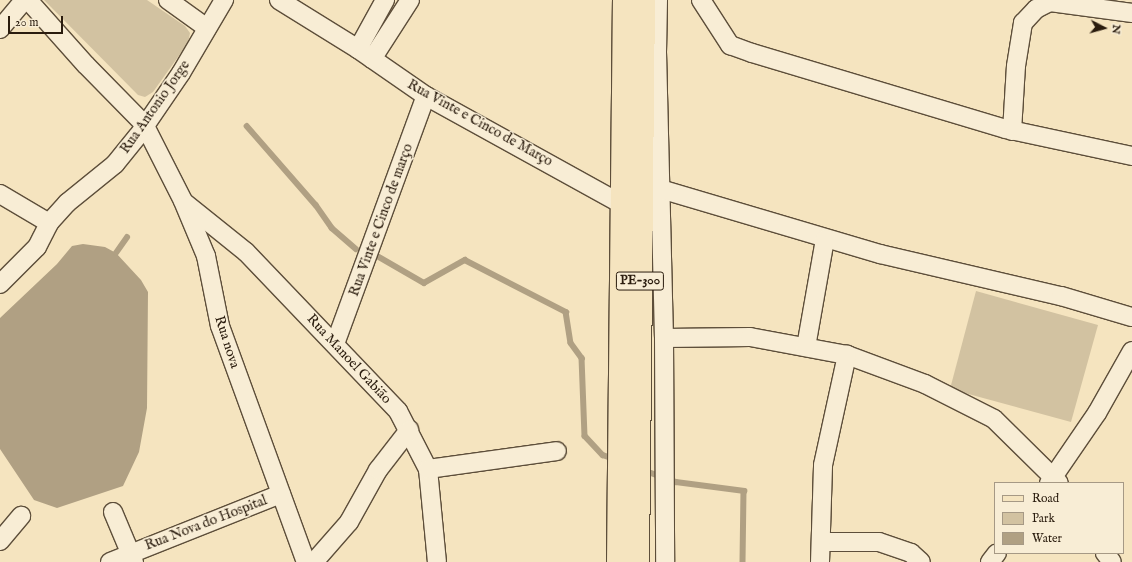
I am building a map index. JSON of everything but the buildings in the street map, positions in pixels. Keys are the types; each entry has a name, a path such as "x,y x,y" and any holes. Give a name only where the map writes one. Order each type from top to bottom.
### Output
{"main road":[{"name":"PE-300","path":"618,562 641,195 624,0"},
{"name":"PE-300","path":"638,562 644,0"}],"street":[{"path":"0,29 24,0"},
{"name":"Rua nova","path":"28,0 86,65 144,124 183,201 201,238 212,277 220,326 306,562"},
{"path":"168,0 207,28 224,0"},
{"name":"Rua Vinte e Cinco de Março","path":"279,0 358,49 426,96 641,195 825,239 880,254 1061,296 1132,317"},
{"path":"358,49 385,0"},
{"path":"372,59 410,0"},
{"path":"658,0 657,52 641,195 664,338 665,562"},
{"path":"700,0 730,45 1012,131 1132,156"},
{"path":"1012,131 1016,66 1023,23 1036,9 1050,2 1126,8"},
{"name":"Rua Antonio Jorge","path":"0,284 37,247 50,223 67,203 115,164 181,73 207,28"},
{"name":"Rua Vinte e Cinco de março","path":"335,344 426,96"},
{"path":"0,194 50,223"},
{"name":"Rua Manoel Gabião","path":"183,201 246,252 398,411 428,469 437,562"},
{"path":"806,347 825,239"},
{"path":"664,338 750,337 847,355 925,384 994,419 1054,481 1097,414 1132,351"},
{"path":"820,562 823,465 847,355"},
{"path":"314,562 349,522 378,470 409,430"},
{"path":"428,469 558,451"},
{"name":"Rua Nova do Hospital","path":"110,562 132,558 281,494"},
{"name":"Rua Nova do Hospital","path":"113,512 132,558"},
{"path":"0,541 21,516"},
{"path":"821,542 879,542 911,553 921,562"},
{"path":"990,562 996,554"},
{"path":"1106,554 1112,562"}],"green space":[{"path":"44,0 147,0 185,26 190,33 188,43 153,92 145,97 138,95"},
{"path":"976,291 1098,325 1071,422 950,389"}],"water":[{"path":"83,244 105,247 116,253 141,280 148,292 147,408 139,452 123,486 57,508 34,500 0,449 0,318 57,264 72,246"}],"waterway":[{"path":"247,126 316,205 332,228 356,249"},
{"path":"116,253 127,237"},
{"path":"379,257 424,283 465,260 566,312 571,343 582,358 585,436 603,455 614,459"},
{"path":"643,470 676,482 744,491 743,562"}]}
